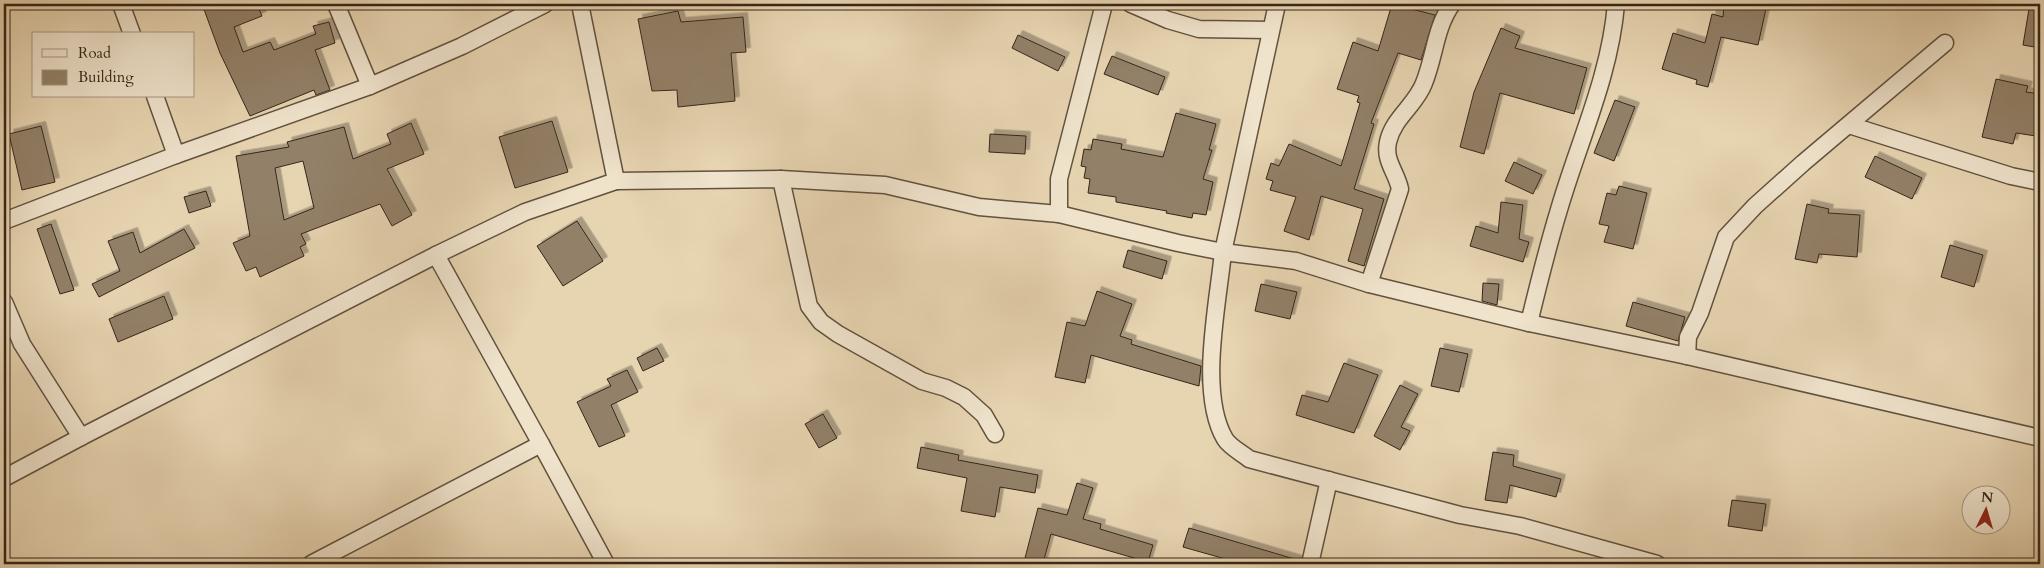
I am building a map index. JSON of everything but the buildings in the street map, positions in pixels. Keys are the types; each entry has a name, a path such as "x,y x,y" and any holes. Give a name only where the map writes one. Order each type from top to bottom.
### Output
{"street":[{"path":"121,4 131,32"},
{"path":"336,4 370,86"},
{"path":"4,221 176,155 370,86 462,46 545,4"},
{"path":"580,4 616,180"},
{"path":"1059,214 1060,179 1104,4"},
{"path":"1131,4 1168,20 1199,29 1270,30"},
{"path":"1277,4 1223,252 1211,373 1214,406 1226,440 1249,459 1460,515 1520,526 1656,564"},
{"path":"1370,284 1400,189 1398,179 1387,159 1388,141 1396,122 1424,85 1442,18 1452,4"},
{"path":"1528,323 1558,212 1600,86 1616,4"},
{"path":"1687,356 1688,338 1700,312 1726,237 1755,206 1946,43"},
{"path":"156,98 176,155"},
{"path":"1849,125 2011,176 2040,182"},
{"path":"782,179 809,306 821,322 922,381 946,388 964,397 984,415 995,434"},
{"path":"4,478 436,254 525,212 616,180 782,179 885,185 979,206 1059,214 1223,252 1296,261 1370,284 1528,323 1687,356 2040,438"},
{"path":"436,254 606,564"},
{"path":"4,302 22,344 81,437"},
{"path":"311,564 541,444"},
{"path":"1310,564 1329,480"}]}
